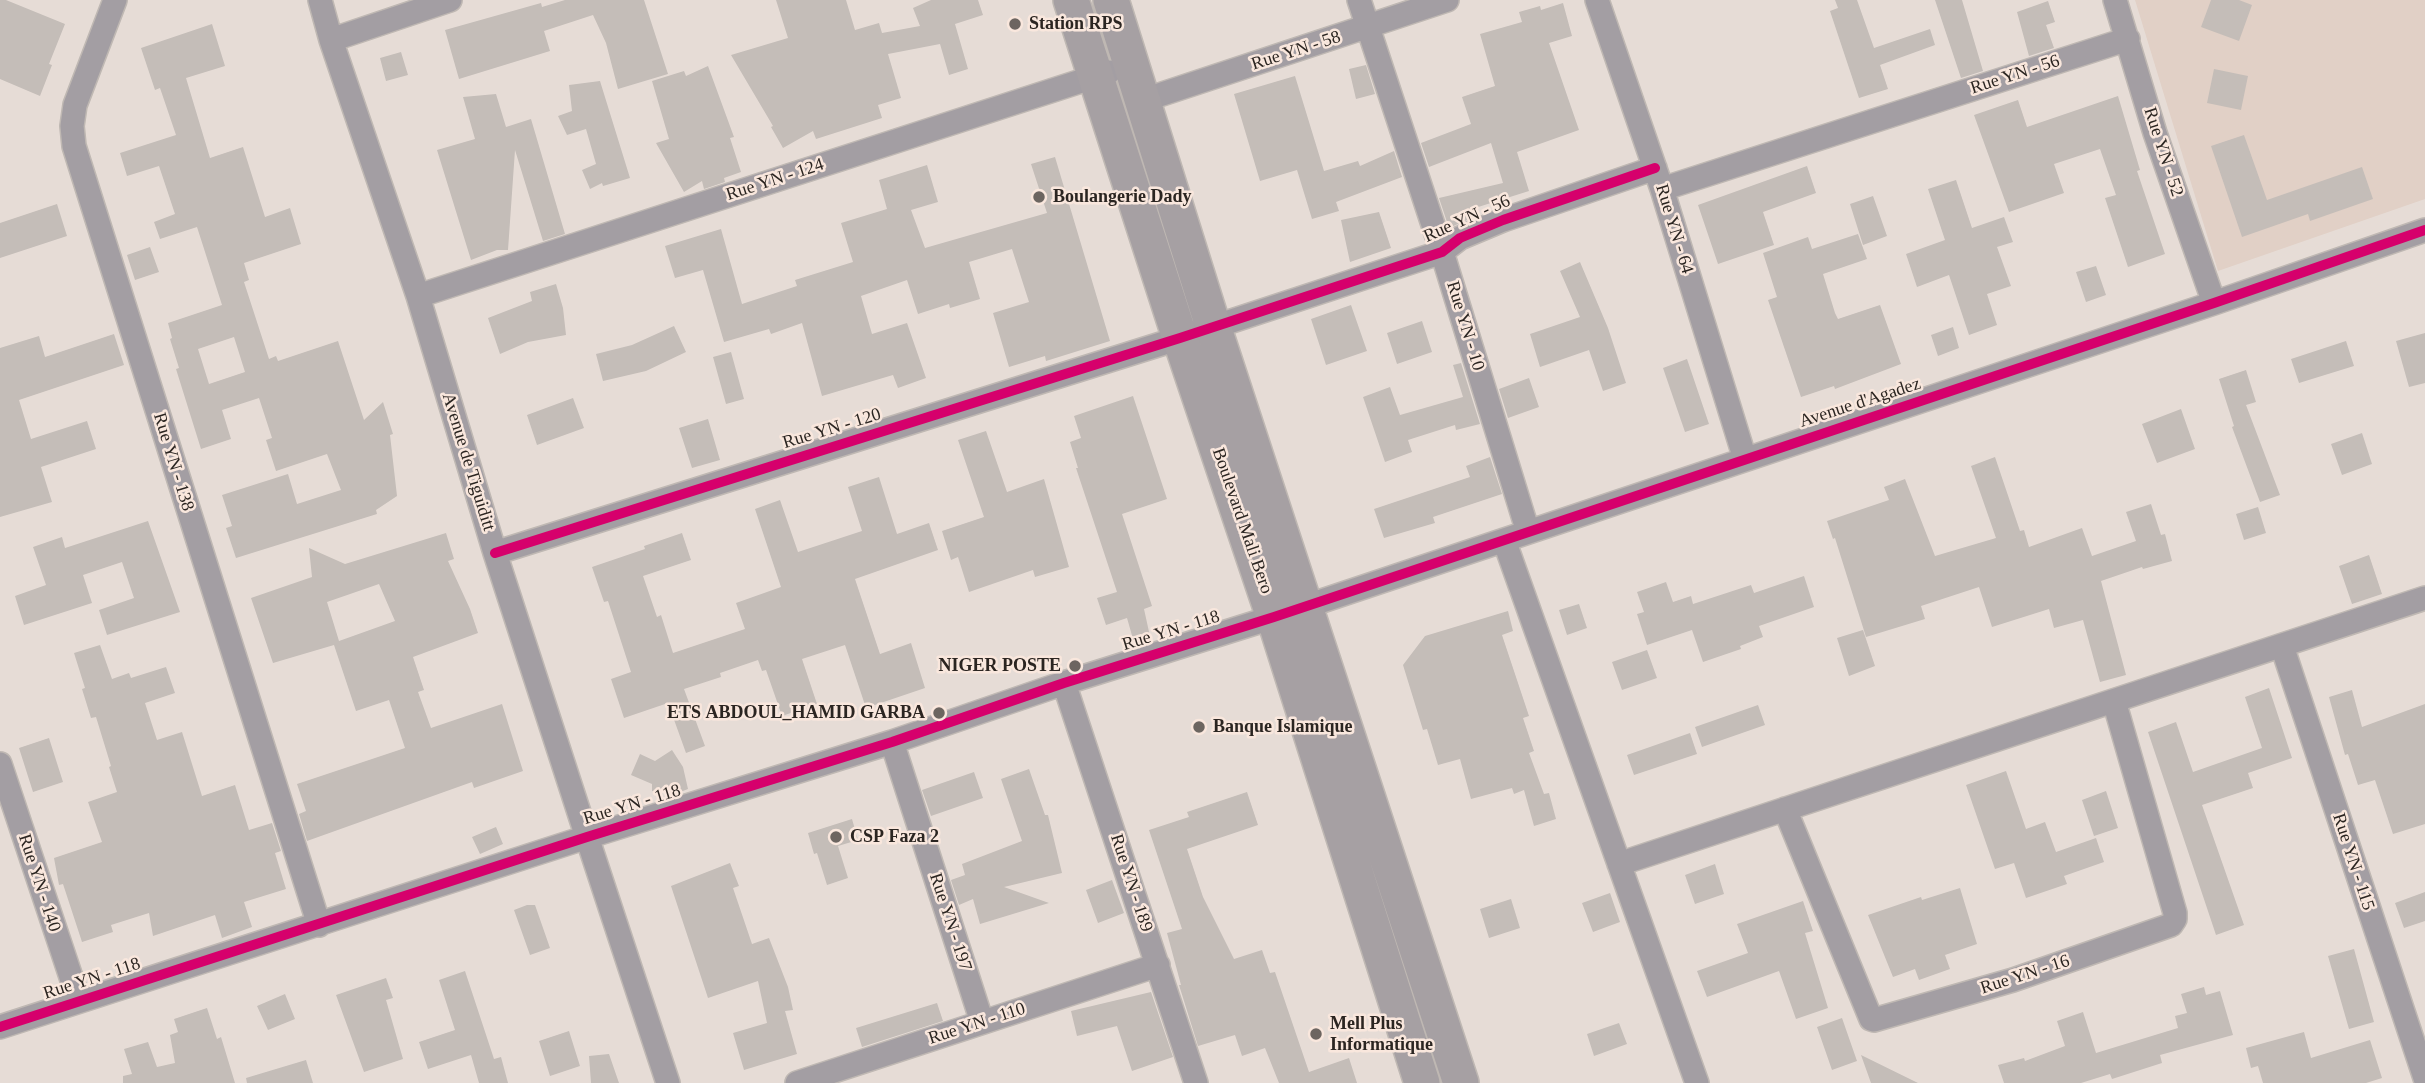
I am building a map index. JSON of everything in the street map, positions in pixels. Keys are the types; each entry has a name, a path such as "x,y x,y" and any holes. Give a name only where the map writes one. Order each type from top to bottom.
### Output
{"main road":[{"name":"Boulevard Mali Bero","path":"1071,0 1180,338 1290,612 1461,1083"},
{"name":"Boulevard Mali Bero","path":"1111,0 1213,326 1422,1083"}],"street":[{"name":"Rue YN - 138","path":"115,0 75,106 72,126 74,146 319,925"},
{"name":"Avenue de Tiguiditt","path":"320,0 331,40 418,296 495,553 668,1083"},
{"path":"331,40 450,0"},
{"name":"Rue YN - 10","path":"1359,0 1442,252 1528,532"},
{"name":"Rue YN - 58","path":"1144,100 1447,0"},
{"name":"Rue YN - 64","path":"1597,0 1659,178 1745,459"},
{"name":"Rue YN - 52","path":"2115,0 2155,134 2214,303"},
{"name":"Rue YN - 56","path":"1180,338 1442,252 1460,238 1503,220 1659,178 2128,39"},
{"name":"Rue YN - 124","path":"418,296 1132,64"},
{"name":"Avenue d'Agadez","path":"1290,612 2425,230"},
{"name":"Rue YN - 120","path":"495,553 1180,338"},
{"path":"1504,540 1697,1083"},
{"path":"1619,864 2425,598"},
{"name":"Rue YN - 118","path":"0,1027 1290,612"},
{"name":"Rue YN - 115","path":"2282,646 2425,1078"},
{"name":"Rue YN - 189","path":"1064,683 1196,1083"},
{"name":"Rue YN - 16","path":"1785,809 1871,1018 1874,1020 2013,980 2171,925 2175,919 2114,701"},
{"name":"Rue YN - 197","path":"892,742 982,1022"},
{"name":"Rue YN - 140","path":"0,764 79,1002"},
{"name":"Rue YN - 110","path":"797,1083 829,1079 982,1022 1158,965"}],"shaded area":[{"path":"2135,0 2425,0 2425,199 2218,271"}],"building":[{"path":"0,0 65,24 40,96 0,79"},
{"path":"565,0 644,0 668,74 618,89 606,43 593,15 544,31 550,51 459,79 445,30 541,3 542,7"},
{"path":"776,0 846,0 855,30 879,23 882,33 920,26 913,8 931,0 978,0 983,15 955,24 968,69 949,75 940,44 888,54 901,98 878,105 882,118 816,139 813,131 783,148 731,55 788,38"},
{"path":"1835,0 1857,0 1874,48 1930,29 1935,45 1880,65 1888,89 1859,98 1830,11 1838,8"},
{"path":"1935,0 1962,0 1983,71 1961,78"},
{"path":"2211,0 2239,0 2252,5 2239,41 2201,27"},
{"path":"2048,1 2055,22 2046,25 2054,48 2029,56 2017,12"},
{"path":"1563,3 1572,36 1549,43 1579,130 1517,152 1529,191 1475,208 1476,216 1449,228 1439,198 1503,183 1491,143 1429,167 1421,143 1471,124 1462,97 1495,86 1480,34 1522,22 1519,12 1540,6 1541,10"},
{"path":"212,24 225,66 186,78 210,158 243,147 265,217 290,208 301,244 244,263 249,280 244,282 269,359 276,356 278,361 338,341 364,420 383,402 393,434 390,435 397,496 376,510 377,514 236,558 226,528 232,526 222,495 288,474 297,504 341,490 327,454 276,471 266,440 272,438 259,398 222,410 231,439 201,449 176,369 179,368 168,323 222,305 197,227 160,239 154,222 175,214 159,166 127,176 120,153 176,135 160,88 155,90 141,48","holes":["234,337 245,372 209,384 198,349"]},
{"path":"401,52 408,75 386,81 380,58"},
{"path":"1366,65 1375,94 1356,99 1349,69"},
{"path":"708,66 734,137 730,138 741,172 724,178 725,182 704,189 702,181 684,192 656,143 669,139 652,81 684,71 686,76"},
{"path":"2214,69 2248,76 2241,110 2207,103"},
{"path":"1295,76 1324,171 1358,161 1360,166 1394,151 1402,177 1336,202 1339,211 1312,219 1297,170 1260,181 1234,94"},
{"path":"600,81 630,178 603,186 602,183 590,189 582,170 596,164 586,129 567,135 558,116 572,111 569,85"},
{"path":"496,94 506,127 531,119 565,234 543,241 515,150 508,250 497,250 471,260 437,150 475,139 463,97"},
{"path":"2118,96 2140,170 2137,171 2165,254 2128,267 2105,198 2116,195 2100,149 2054,164 2064,193 2009,212 1974,115 2018,100 2027,127"},
{"path":"2244,135 2267,200 2362,167 2373,199 2310,221 2308,214 2242,237 2211,146"},
{"path":"1055,157 1110,341 1046,361 1045,356 1009,367 993,313 1029,302 1012,249 969,262 980,299 950,308 949,304 918,314 907,280 861,296 872,334 907,323 926,378 898,388 893,375 822,396 802,323 771,334 769,329 724,342 703,270 675,278 665,246 721,229 742,304 797,286 795,280 853,262 841,223 887,209 879,180 927,165 938,202 911,210 925,248 1047,213 1031,164"},
{"path":"1807,166 1816,193 1763,212 1774,245 1718,264 1698,205"},
{"path":"1956,180 1972,228 2004,217 2013,242 1997,247 2011,286 1987,294 1997,325 1969,335 1949,275 1917,287 1906,254 1945,240 1928,189"},
{"path":"1873,196 1887,236 1863,245 1850,204"},
{"path":"57,204 67,236 0,258 0,223"},
{"path":"1379,212 1391,248 1350,262 1341,220"},
{"path":"1858,234 1867,259 1823,274 1835,313 1838,319 1880,305 1901,364 1835,389 1834,386 1801,397 1768,300 1777,297 1763,253 1808,237 1812,249"},
{"path":"150,247 159,272 135,280 127,255"},
{"path":"1580,262 1608,328 1626,383 1603,391 1589,350 1540,367 1530,334 1580,317 1560,271"},
{"path":"2096,266 2106,295 2086,302 2076,272"},
{"path":"556,284 563,308 566,335 528,342 500,354 488,318 532,301 530,292"},
{"path":"1351,305 1367,351 1326,365 1311,319"},
{"path":"1422,321 1432,352 1397,364 1387,333"},
{"path":"674,326 686,352 646,371 603,381 596,354 632,345"},
{"path":"1953,327 1959,348 1938,356 1931,335"},
{"path":"2425,333 2425,383 2409,387 2396,341"},
{"path":"114,334 124,365 19,400 31,439 87,421 96,449 41,467 52,502 0,517 0,348 39,336 45,357"},
{"path":"2346,341 2354,366 2299,383 2291,359"},
{"path":"731,352 744,399 726,404 713,357"},
{"path":"1687,359 1709,424 1685,432 1663,368"},
{"path":"1461,363 1480,424 1456,430 1455,425 1408,440 1412,452 1385,462 1363,397 1390,387 1400,415 1463,397 1453,365"},
{"path":"2246,370 2256,402 2246,405 2280,495 2260,502 2232,427 2234,426 2219,379"},
{"path":"1529,378 1539,407 1508,418 1499,389"},
{"path":"1133,396 1167,499 1122,514 1152,606 1144,609 1151,641 1135,646 1127,618 1106,625 1097,598 1117,592 1070,442 1081,438 1074,416"},
{"path":"573,398 584,428 537,445 527,415"},
{"path":"2181,409 2195,449 2157,463 2142,424"},
{"path":"708,419 720,460 692,468 679,428"},
{"path":"986,431 1007,492 1044,479 1069,567 1035,577 1033,570 969,592 958,557 951,560 942,531 984,517 958,440"},
{"path":"2362,433 2372,464 2342,475 2331,444"},
{"path":"1490,457 1502,494 1433,517 1435,523 1384,538 1374,509 1470,477 1466,466"},
{"path":"1995,457 2020,531 2024,530 2029,547 2082,528 2092,556 2136,541 2126,512 2151,504 2161,535 2165,534 2172,561 2143,569 2142,567 2101,581 2126,675 2100,682 2083,620 2054,628 2049,609 1992,627 1979,587 1921,606 1925,619 1866,637 1835,538 1833,539 1827,521 1889,500 1884,487 1905,479 1935,556 1996,538 1971,466"},
{"path":"879,477 897,534 929,523 938,550 855,579 880,654 911,643 925,688 866,708 845,645 802,659 817,704 782,716 766,670 762,671 758,660 720,673 721,677 684,689 705,746 686,753 668,703 624,718 611,679 631,672 608,601 604,602 592,567 682,533 691,560 643,576 657,617 661,615 673,653 745,629 736,603 781,587 755,509 780,500 798,552 862,531 848,487"},
{"path":"2258,507 2266,533 2244,540 2236,514"},
{"path":"148,521 180,612 107,635 99,610 134,598 122,562 83,575 92,603 24,625 15,596 46,585 33,547 62,537 65,548"},
{"path":"446,533 454,559 448,561 478,633 413,657 424,690 418,692 431,728 502,704 523,771 474,788 472,782 307,841 299,814 306,811 297,784 405,748 389,700 356,711 334,645 273,663 251,598 312,577 309,548 345,564","holes":["379,584 395,621 339,641 327,602"]},
{"path":"2369,555 2382,594 2352,604 2339,566"},
{"path":"1804,576 1814,607 1759,626 1763,637 1740,646 1741,649 1703,662 1692,630 1647,645 1637,614 1644,612 1637,592 1666,582 1673,602 1691,596 1693,604 1751,585 1754,593"},
{"path":"1579,604 1587,628 1567,635 1559,610"},
{"path":"1508,611 1513,631 1502,635 1529,716 1523,718 1534,751 1529,753 1544,794 1549,793 1556,819 1534,826 1524,790 1514,794 1512,788 1471,799 1460,759 1438,765 1427,729 1423,730 1403,665 1425,636"},
{"path":"1863,630 1875,666 1849,676 1837,638"},
{"path":"100,645 112,679 129,673 131,678 166,667 175,693 145,703 157,740 182,732 202,796 235,785 249,830 272,823 281,851 275,853 286,889 244,902 252,927 222,938 215,915 153,936 149,913 111,925 113,932 82,942 63,884 59,885 54,858 102,842 88,802 117,792 96,717 91,718 82,689 85,688 74,653"},
{"path":"1647,650 1657,678 1622,690 1612,662"},
{"path":"2269,688 2292,758 2248,773 2253,788 2202,805 2244,925 2216,935 2148,732 2176,722 2193,772 2262,748 2245,697"},
{"path":"2352,690 2362,727 2425,704 2425,824 2393,834 2375,780 2358,785 2348,754 2345,755 2329,697"},
{"path":"1758,705 1765,725 1702,747 1695,727"},
{"path":"1690,733 1697,754 1634,775 1627,755"},
{"path":"49,738 63,782 33,792 19,748"},
{"path":"672,750 683,767 688,789 670,796 667,792 652,791 652,784 631,775 640,754 655,761"},
{"path":"1029,769 1045,815 1048,815 1062,873 1004,887 1049,903 980,924 973,899 959,905 951,880 965,875 962,864 1022,841 1001,779"},
{"path":"2006,771 2026,829 2045,822 2056,852 2096,838 2104,862 2064,876 2067,884 2026,898 2014,863 1995,869 1966,785"},
{"path":"974,772 983,798 931,816 922,790"},
{"path":"2106,791 2118,828 2094,836 2082,800"},
{"path":"1247,792 1258,825 1187,849 1203,897 1234,959 1262,950 1270,973 1275,972 1309,1072 1349,1058 1357,1083 1279,1083 1265,1048 1242,1056 1235,1035 1198,1046 1179,985 1167,933 1182,929 1149,830 1189,817 1187,812"},
{"path":"852,819 858,840 838,846 848,878 827,885 808,833"},
{"path":"496,827 503,844 480,854 472,837"},
{"path":"730,863 739,886 733,888 752,944 769,938 788,987 793,1010 785,1011 797,1054 744,1070 733,1033 767,1023 758,981 708,998 671,886"},
{"path":"1715,864 1724,894 1695,904 1685,875"},
{"path":"1112,880 1124,913 1098,923 1086,890"},
{"path":"1960,888 1977,944 1945,955 1950,969 1919,980 1915,969 1893,977 1868,915 1921,897 1922,900"},
{"path":"2425,892 2425,921 2404,928 2395,903"},
{"path":"1610,893 1620,922 1593,932 1582,903"},
{"path":"1511,899 1520,928 1489,938 1480,909"},
{"path":"1803,901 1813,931 1805,933 1828,1008 1796,1019 1779,971 1707,997 1697,971 1748,953 1737,924"},
{"path":"535,905 550,948 530,955 514,910"},
{"path":"2354,949 2374,1022 2349,1029 2328,956"},
{"path":"465,971 494,1059 501,1057 508,1083 479,1083 471,1055 428,1069 419,1042 455,1030 439,980"},
{"path":"386,978 393,998 386,1000 403,1059 364,1072 336,995"},
{"path":"2204,987 2206,995 2220,991 2233,1035 2160,1055 2162,1063 2112,1079 2110,1074 2081,1083 2004,1083 1998,1065 2024,1058 2025,1061 2065,1046 2057,1021 2083,1012 2096,1053 2178,1028 2175,1016 2187,1013 2181,994"},
{"path":"1151,992 1173,1057 1132,1071 1117,1026 1077,1036 1071,1011"},
{"path":"285,994 295,1019 268,1030 257,1006"},
{"path":"937,1003 943,1021 862,1047 856,1028"},
{"path":"207,1008 217,1039 221,1037 235,1083 123,1083 123,1076 132,1074 124,1049 148,1042 157,1067 175,1063 170,1035 178,1032 174,1019"},
{"path":"1842,1018 1857,1061 1832,1070 1817,1027"},
{"path":"1619,1023 1627,1044 1594,1056 1587,1034"},
{"path":"569,1031 580,1066 550,1076 539,1041"},
{"path":"2304,1032 2311,1058 2370,1040 2382,1078 2366,1083 2263,1083 2258,1066 2251,1068 2246,1048"},
{"path":"609,1054 619,1083 591,1083 589,1056"},
{"path":"1861,1055 1918,1083 1871,1083"},
{"path":"306,1060 313,1083 247,1083 246,1078"}],"cycle path":[{"path":"495,553 1180,338 1442,252 1460,238 1503,220 1655,168"},
{"path":"0,1027 1274,617 2425,230"}],"place":[{"name":"Station RPS","path":"1015,24"},
{"name":"Boulangerie Dady","path":"1039,197"},
{"name":"NIGER POSTE","path":"1075,666"},
{"name":"ETS ABDOUL_HAMID GARBA","path":"939,713"},
{"name":"Banque Islamique","path":"1199,727"},
{"name":"CSP Faza 2","path":"836,837"},
{"name":"Mell Plus Informatique","path":"1316,1034"}]}
